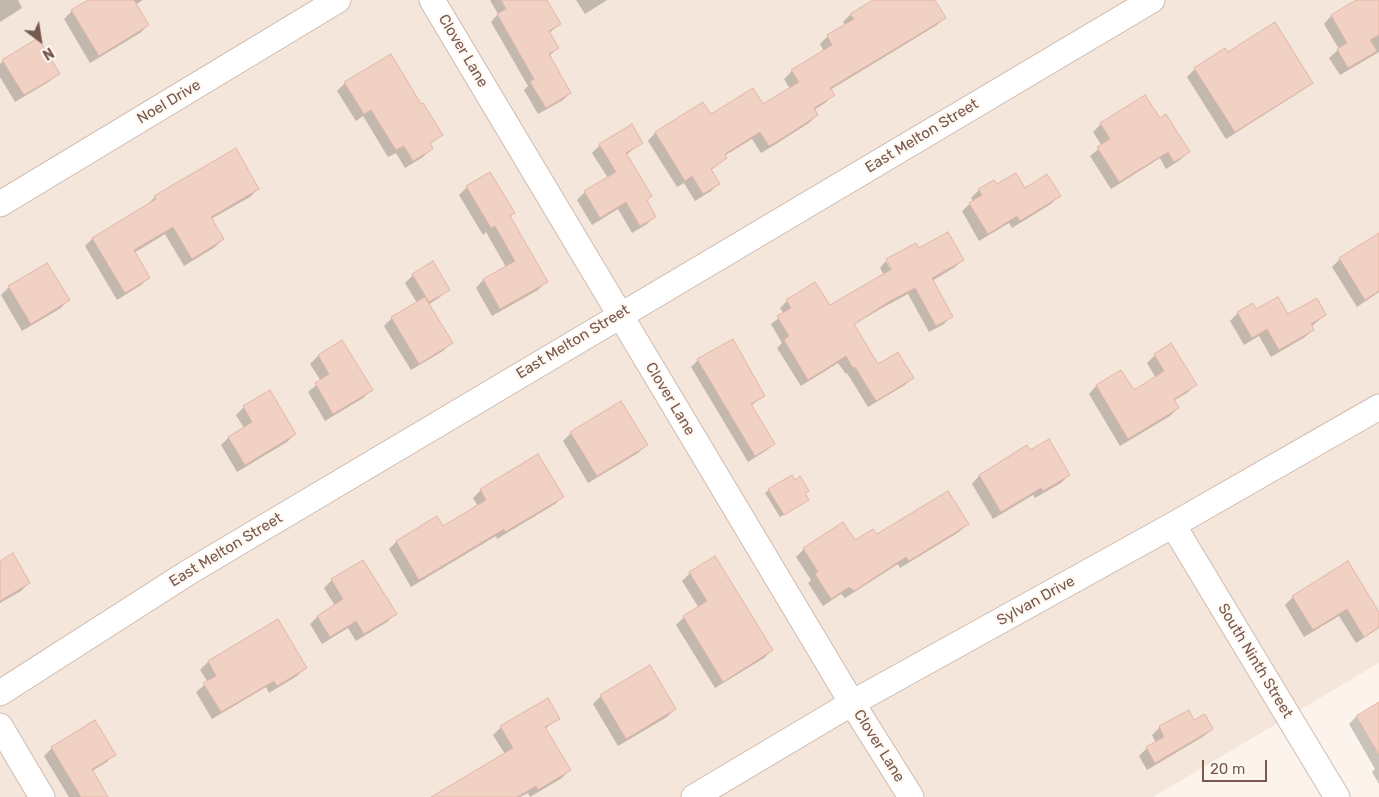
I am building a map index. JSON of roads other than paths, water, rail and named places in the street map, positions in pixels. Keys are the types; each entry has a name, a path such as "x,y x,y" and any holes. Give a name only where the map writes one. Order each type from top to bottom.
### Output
{"street":[{"name":"Noel Drive","path":"0,204 338,0"},
{"name":"Clover Lane","path":"432,0 852,703 911,797"},
{"name":"East Melton Street","path":"0,693 189,572 1152,0"},
{"name":"Sylvan Drive","path":"694,797 852,703 1174,525 1379,407"},
{"name":"South Ninth Street","path":"1174,525 1337,797"},
{"path":"0,726 42,797"}]}
